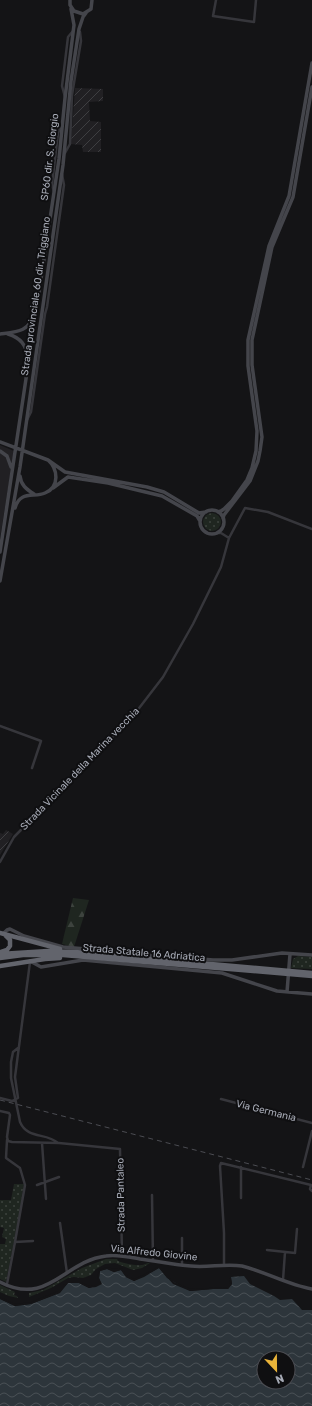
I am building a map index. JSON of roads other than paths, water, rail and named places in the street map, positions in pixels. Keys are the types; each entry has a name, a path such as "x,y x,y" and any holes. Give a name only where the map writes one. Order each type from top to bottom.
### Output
{"highway":[{"path":"2,934 75,954"},
{"path":"0,966 2,966 1,957 10,946 10,940 2,934"},
{"name":"Strada Statale 16 Adriatica","path":"1,957 48,951 296,973"},
{"path":"0,966 75,954"},
{"path":"1,957 12,964"},
{"path":"296,973 312,972"},
{"path":"296,973 312,978"}],"main road":[{"path":"70,0 71,9 76,13 86,13"},
{"name":"Strada provinciale 60 dir. Triggiano","path":"0,581 20,467 62,173 71,81 79,29 81,21 86,13 91,9 92,0"},
{"name":"SP60 dir. S. Giorgio","path":"0,552 59,159 74,25 71,9"},
{"path":"0,442 48,460 66,472 147,487 164,492 199,513 214,511 221,512 243,486 252,468 256,451 258,431 248,366 248,340 269,246 289,196 312,63"},
{"path":"8,538 16,504 25,497 34,494 44,494 68,477 108,483 162,496 177,503 197,516 202,529 205,532 213,534 222,529 224,515 250,481 257,465 260,451 262,437 252,365 252,340 272,246 293,197 312,87"},
{"path":"0,334 21,331 27,327 33,318 37,306"},
{"path":"7,334 18,338 22,342 27,351 29,362"},
{"path":"0,451 7,456 10,462 11,477"},
{"path":"48,460 53,466 56,474 56,482 52,488"},
{"path":"20,467 20,478 22,484 27,490 34,494"},
{"path":"200,522 201,518 206,512"},
{"path":"218,512 223,518"},
{"path":"2,934 10,929 24,936 62,947 213,960 232,960 274,954 312,955"},
{"path":"287,992 290,954"},
{"path":"30,961 41,967 83,960 222,972 271,989 312,994"},
{"name":"Via Alfredo Giovine","path":"0,1282 20,1289 34,1289 44,1286 97,1258 122,1256 182,1265 241,1266 299,1286 312,1288"}],"street":[{"path":"216,0 213,16 254,22 256,0"},
{"name":"Strada Vicinale della Marina vecchia","path":"0,862 14,837 132,716 163,677 193,624 221,566 229,538 245,508 268,512 312,529"},
{"path":"222,529 222,534"},
{"path":"217,533 229,538"},
{"path":"0,726 42,741 32,768"},
{"path":"0,1098 12,1101 17,1100 18,1096 15,1080 30,961"},
{"name":"Strada Pantaleo","path":"18,1048 13,1052 11,1062 12,1084 21,1126 31,1134 49,1138 59,1143"},
{"name":"Via Germania","path":"221,1099 312,1123"},
{"path":"2,1111 9,1113 10,1115 6,1158 20,1168 25,1185 7,1285"},
{"path":"303,1166 312,1131"},
{"name":"Strada Pantaleo","path":"7,1137 8,1141 12,1142 59,1143 120,1149 122,1256"},
{"path":"42,1143 46,1199"},
{"path":"224,1265 224,1227 220,1164 223,1163 241,1167 311,1185 310,1189 312,1191"},
{"path":"241,1167 241,1198"},
{"path":"37,1185 59,1177"},
{"path":"152,1196 153,1261"},
{"path":"60,1223 67,1273"},
{"path":"267,1250 295,1253 297,1229"},
{"path":"182,1238 182,1265"},
{"path":"15,1242 33,1241"},
{"path":"283,1280 285,1252"}],"water":[{"path":"159,1268 167,1278 190,1291 228,1289 232,1284 231,1277 244,1276 250,1284 280,1300 292,1299 302,1310 312,1310 312,1406 0,1406 0,1299 15,1306 31,1304 59,1293 68,1283 79,1283 89,1288 101,1284 99,1278 100,1271 107,1269 114,1272 121,1270 126,1277 134,1281"}],"railway":[{"path":"0,1100 312,1180"}]}
